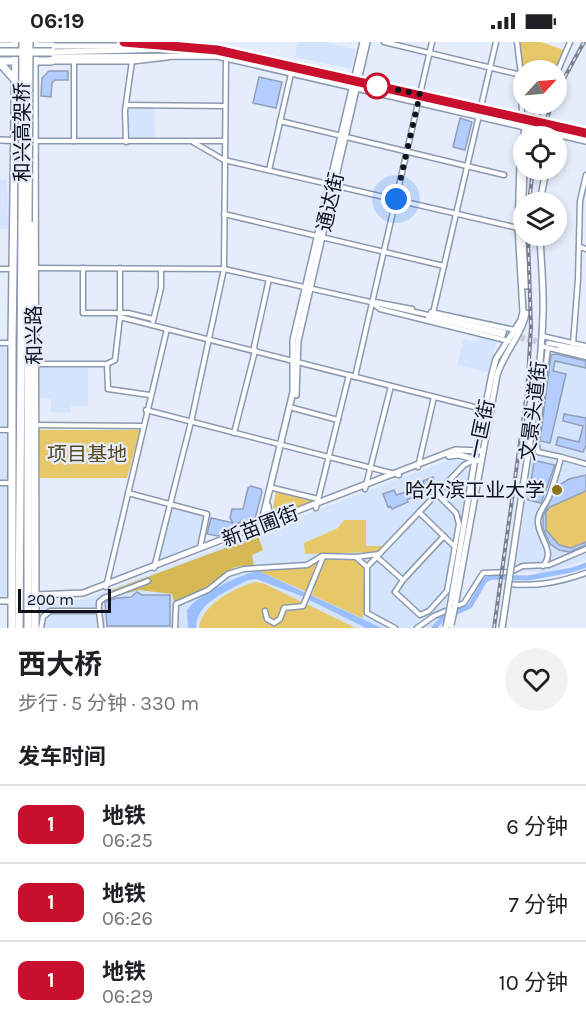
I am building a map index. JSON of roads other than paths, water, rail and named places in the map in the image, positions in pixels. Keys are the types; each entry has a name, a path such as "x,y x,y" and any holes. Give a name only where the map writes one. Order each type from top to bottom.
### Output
{"highway":[{"name":"和兴高架桥","path":"23,42 25,222"},
{"path":"1,44 33,44 50,52"},
{"name":"和兴路","path":"12,628 12,343 16,44"},
{"name":"和兴高架桥","path":"25,222 33,44"},
{"name":"和兴路","path":"33,44 34,628"},
{"path":"0,54 50,52"},
{"path":"0,62 34,61 50,52"},
{"path":"34,80 46,64 50,52"},
{"path":"0,62 16,81"},
{"path":"14,213 21,255"},
{"path":"25,222 33,253"},
{"name":"和兴路","path":"19,628 21,255 25,222"},
{"name":"和兴路","path":"25,222 28,628"},
{"path":"12,413 21,380"},
{"path":"27,440 35,479"},
{"path":"12,471 19,499"},
{"path":"12,600 19,584"}],"main road":[{"name":"通达街","path":"295,362 293,340 320,237 365,42"},
{"path":"50,52 74,61 132,61 215,45 556,126"},
{"path":"50,52 154,46 182,53"},
{"path":"50,52 182,53 226,58 521,126"},
{"path":"529,120 529,126"},
{"path":"567,129 586,133"},
{"path":"567,137 586,141"},
{"path":"0,142 33,141"},
{"path":"517,330 527,307 522,246"},
{"name":"文景头道街","path":"502,628 546,345 542,336 540,246"},
{"name":"一匡街","path":"448,627 488,411 506,337 517,330"},
{"path":"261,527 293,408 297,388 295,362"},
{"path":"275,520 268,512 293,392 295,362"},
{"name":"新苗圃街","path":"419,466 455,450 480,451"},
{"name":"新苗圃街","path":"261,527 452,455 478,460"},
{"name":"新苗圃街","path":"35,597 82,596 317,504"},
{"path":"0,600 12,600"}],"street":[{"path":"384,42 513,73"},
{"path":"355,377 432,42"},
{"path":"433,313 496,42"},
{"path":"517,42 519,60"},
{"path":"562,60 570,42"},
{"path":"154,567 191,422 224,269 226,58"},
{"path":"74,61 74,142"},
{"path":"126,142 126,105 132,61"},
{"path":"269,170 291,74"},
{"path":"126,105 225,106"},
{"path":"528,114 529,120"},
{"path":"529,120 535,114"},
{"path":"280,121 504,175"},
{"path":"33,141 225,141"},
{"path":"194,142 224,160 513,226"},
{"path":"573,344 580,248 580,201 586,175"},
{"path":"580,201 586,202"},
{"path":"224,214 444,266"},
{"path":"580,248 586,249"},
{"path":"33,268 224,269 506,337"},
{"path":"83,268 83,313 120,315 152,322 167,329 488,411"},
{"path":"35,364 107,364 115,360 120,315 120,268"},
{"path":"152,322 161,288 161,268"},
{"path":"0,269 14,269"},
{"path":"234,433 255,351 268,279"},
{"path":"372,303 379,301 517,330"},
{"path":"372,303 380,309 506,337"},
{"path":"106,586 142,426 167,329"},
{"path":"542,336 573,344 586,352"},
{"path":"0,343 12,343"},
{"path":"586,352 546,345 536,441 538,452 586,464"},
{"path":"107,364 108,389 150,395"},
{"path":"273,488 317,504 349,375"},
{"path":"366,487 391,386"},
{"path":"419,466 434,397"},
{"path":"293,408 338,420"},
{"path":"146,410 397,474"},
{"path":"35,424 142,426"},
{"path":"0,430 12,430"},
{"path":"543,566 547,561 548,550 540,530 538,516 548,500 561,457"},
{"path":"396,628 367,613 367,567 464,465 478,460"},
{"path":"0,483 12,483"},
{"path":"128,493 207,514 200,550"},
{"path":"436,494 459,517 447,591 425,615 420,615 395,592 403,580 444,536"},
{"path":"419,512 455,547"},
{"path":"417,628 434,616 464,603 483,573 510,572 523,566 543,566 586,549"},
{"path":"175,628 176,604 208,590 228,574 244,569 307,565 323,556 378,555"},
{"path":"378,555 403,580"},
{"path":"266,611 267,619 274,625 280,619 284,608 303,606 323,556"},
{"path":"356,557 367,567"},
{"path":"509,584 529,586 551,584 586,573"},
{"path":"101,628 99,602 148,581"},
{"path":"41,628 43,616 50,612 99,611"}],"water":[{"path":"259,571 382,628 366,628 299,595 256,579 248,580 214,598 201,611 196,628 188,628 187,610 192,604 220,586"}],"waterway":[{"path":"434,628 442,619 470,606 485,580 492,577 528,578 572,570 586,565"}],"tunnel":[{"path":"504,332 548,343"},
{"path":"503,335 547,345"}],"railway":[{"path":"567,73 584,42"},
{"path":"544,126 549,114"},
{"path":"530,192 532,180"},
{"path":"494,628 527,393 531,327 528,246"}],"metro line":[{"name":"1","path":"124,42 217,50 586,133"}],"place":[{"name":"哈尔滨工业大学","path":"557,490"}],"park label":[{"name":"项目基地","path":"87,454"}]}
